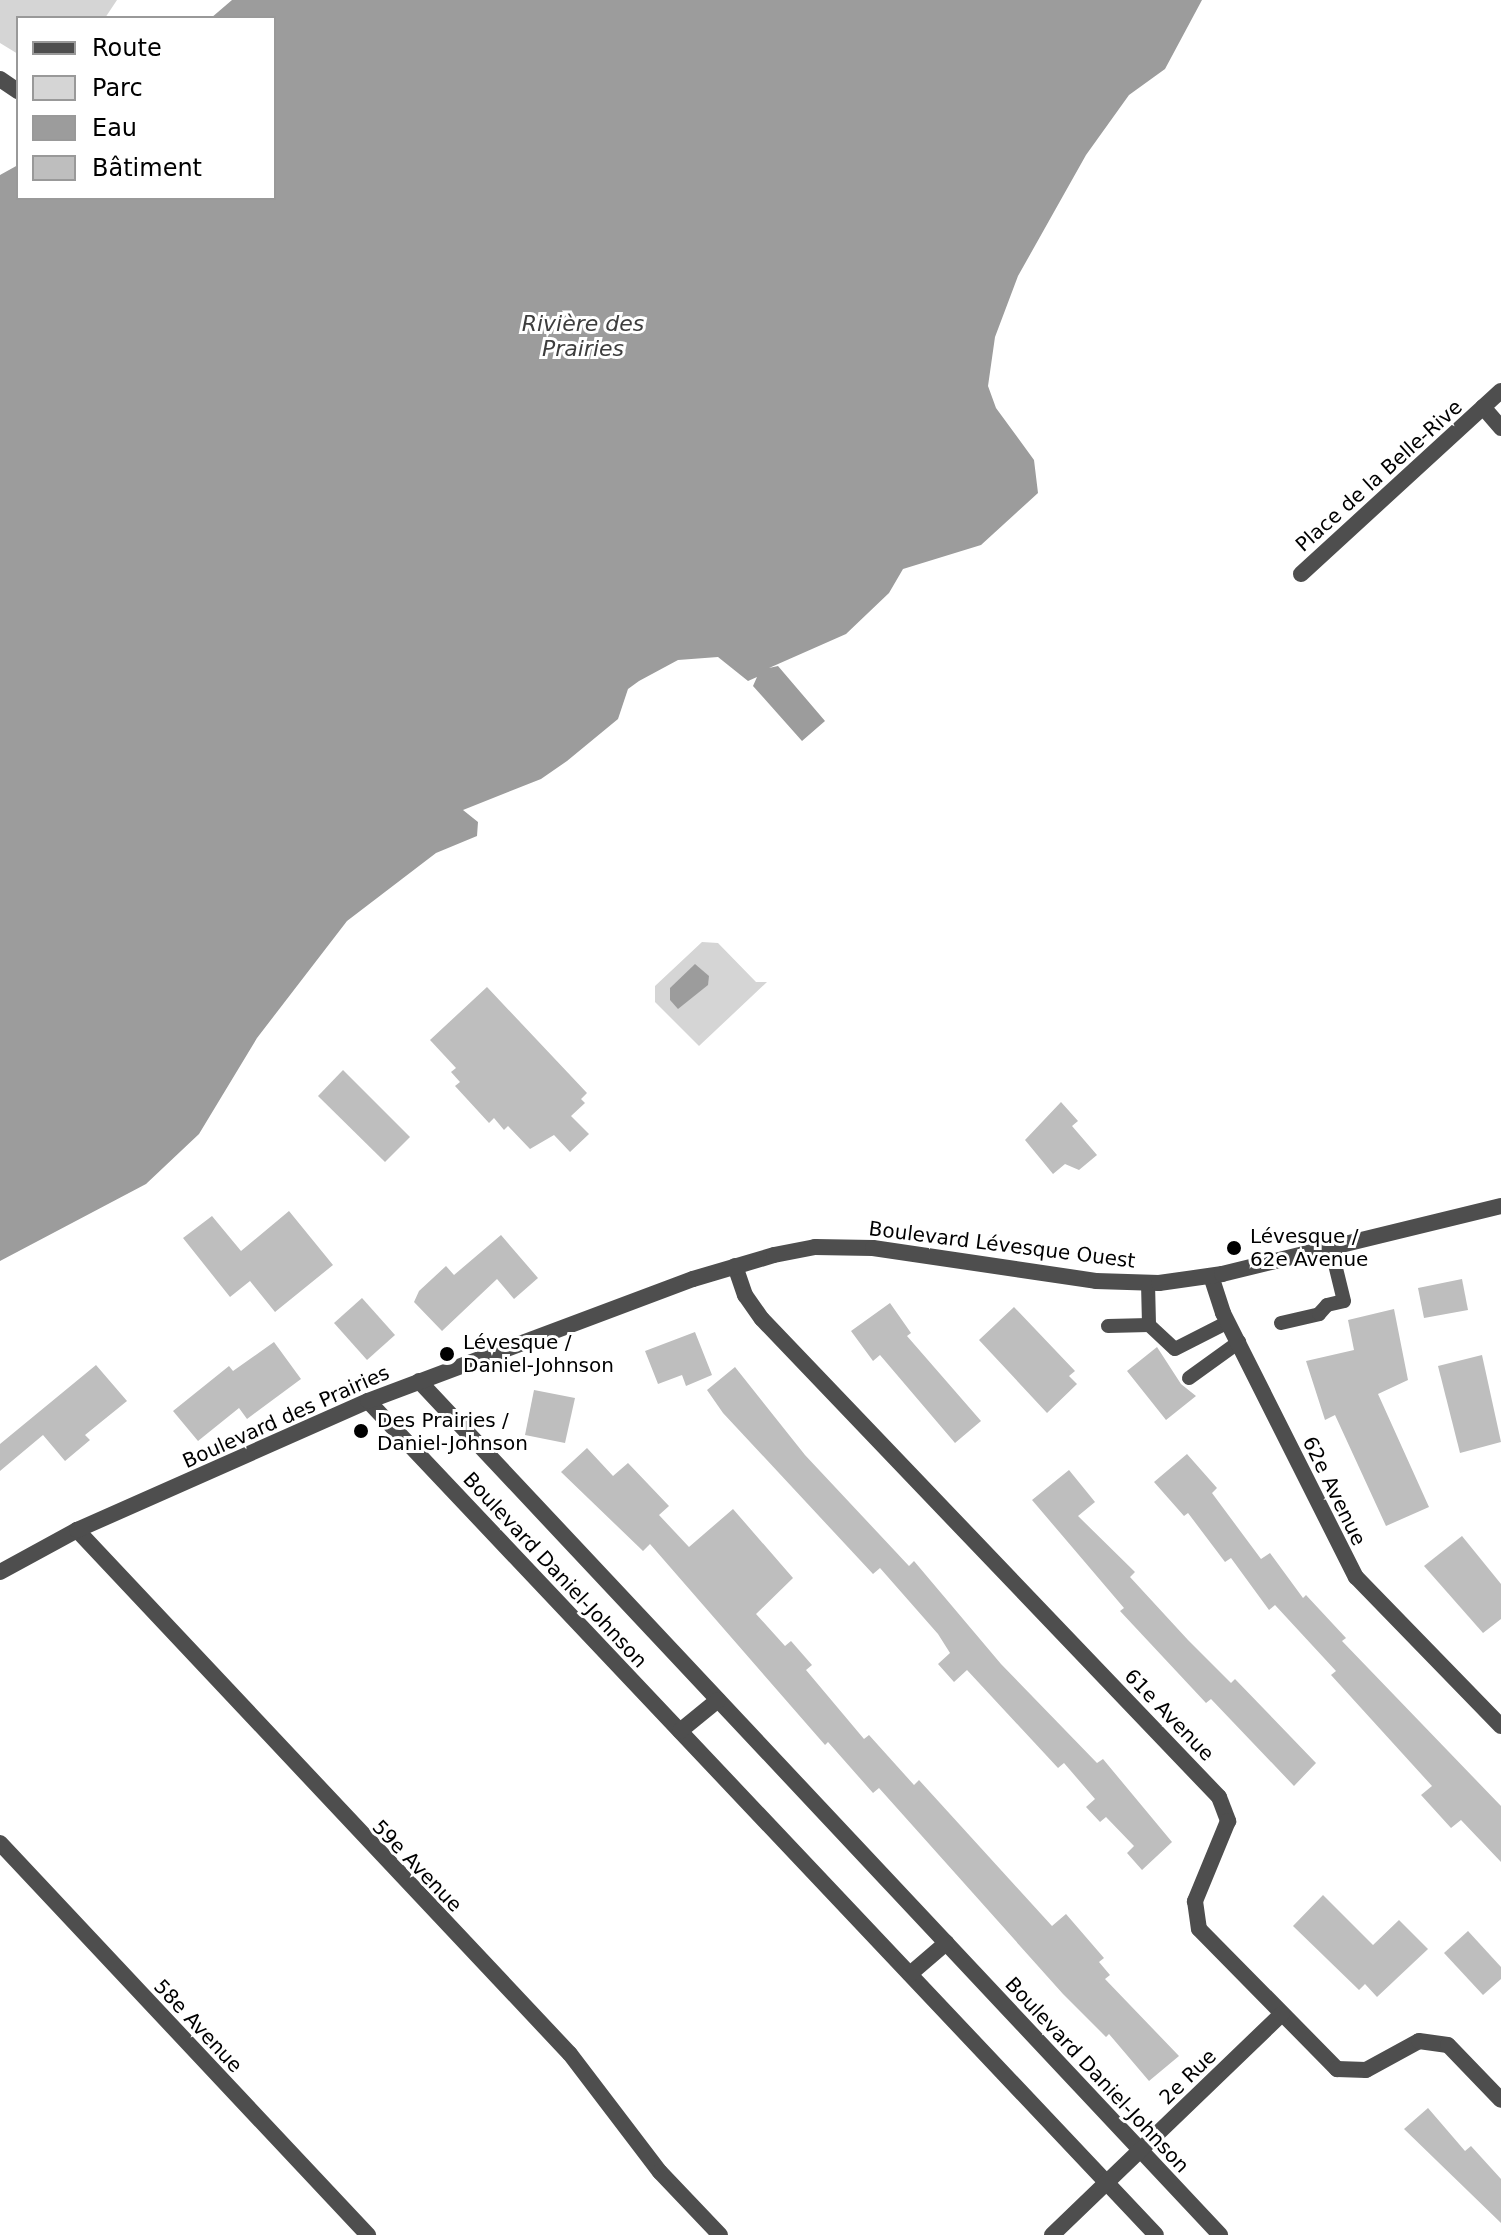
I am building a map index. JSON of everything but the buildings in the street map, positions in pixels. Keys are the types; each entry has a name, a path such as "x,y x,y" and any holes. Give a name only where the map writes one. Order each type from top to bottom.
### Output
{"street":[{"name":"Place de la Belle-Rive","path":"1301,574 1501,391"},
{"name":"Place de la Belle-Rive","path":"1483,407 1501,428"},
{"name":"Boulevard Lévesque Ouest","path":"596,1316 735,1266 803,1249 860,1247 1069,1278 1148,1283 1211,1276 1500,1210"},
{"name":"61e Avenue","path":"735,1266 745,1295 762,1319 1219,1797 1228,1821 1195,1901 1199,1929 1337,2069 1366,2070 1419,2041 1448,2045 1501,2100"},
{"name":"62e Avenue","path":"1211,1276 1228,1322 1356,1577 1501,1726"},
{"name":"Boulevard des Prairies","path":"0,1572 77,1530 368,1401 596,1316"},
{"name":"Boulevard Daniel-Johnson","path":"419,1381 1220,2235"},
{"name":"Boulevard Daniel-Johnson","path":"368,1401 1156,2235"},
{"name":"59e Avenue","path":"77,1530 570,2054 660,2172 720,2235"},
{"path":"680,1731 718,1700"},
{"name":"58e Avenue","path":"0,1843 368,2235"},
{"path":"910,1974 946,1943"},
{"name":"2e Rue","path":"1052,2235 1282,2014"}],"lane":[{"path":"1281,1323 1319,1314 1327,1305 1344,1301 1331,1248"},
{"path":"1148,1283 1149,1325"},
{"path":"1108,1326 1149,1325 1175,1349 1228,1322"},
{"path":"1189,1378 1239,1342"}],"green space":[{"path":"0,0 117,0 106,16 16,16 16,53 0,43"},
{"path":"702,942 718,943 756,982 767,982 699,1046 655,1002 655,986"}],"water":[{"name":"Rivière des Prairies","path":"232,0 1202,0 1165,69 1129,95 1086,155 1018,276 995,337 988,386 996,408 1034,460 1038,493 981,545 903,569 889,593 846,634 769,668 778,666 825,721 802,741 753,686 757,677 748,681 718,657 678,660 639,681 628,689 618,719 567,761 541,779 463,810 478,822 477,836 436,853 347,921 257,1038 199,1134 146,1184 0,1261 0,175 16,166 16,200 276,200 276,16 213,16"},
{"path":"695,964 709,976 708,985 678,1009 670,1000 670,988"}],"place":[{"name":"Lévesque / 62e Avenue","path":"1234,1248"},
{"name":"Lévesque / Daniel-Johnson","path":"447,1354"},
{"name":"Des Prairies / Daniel-Johnson","path":"361,1431"}]}
